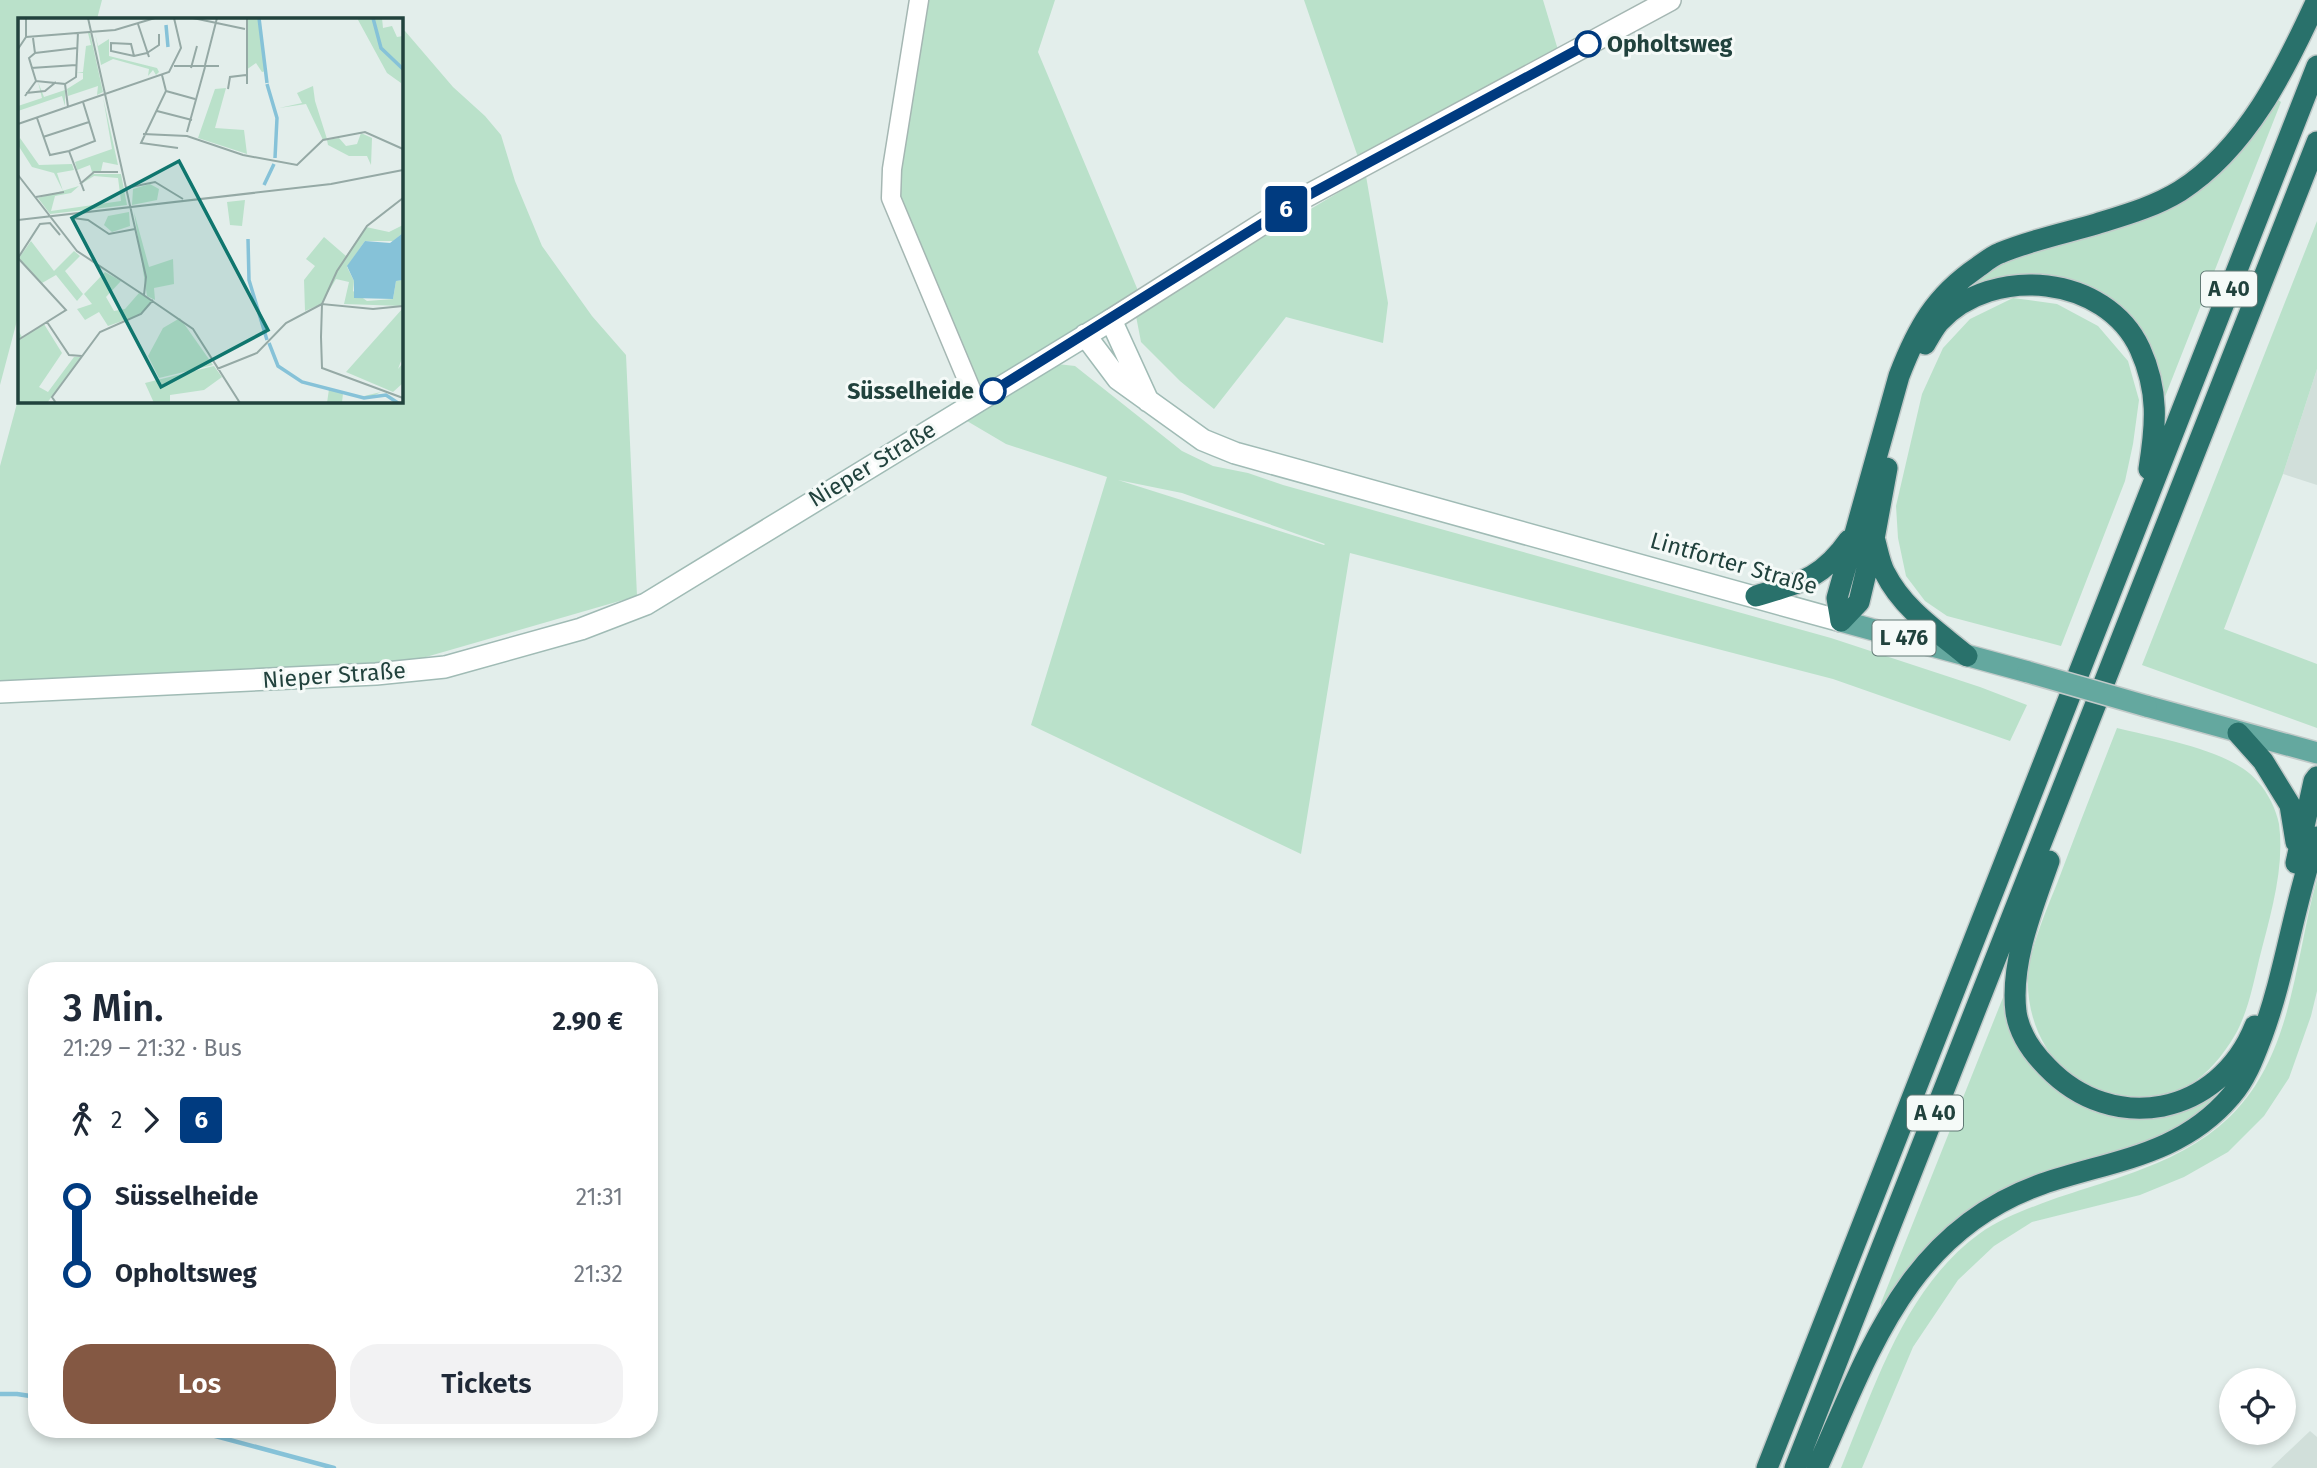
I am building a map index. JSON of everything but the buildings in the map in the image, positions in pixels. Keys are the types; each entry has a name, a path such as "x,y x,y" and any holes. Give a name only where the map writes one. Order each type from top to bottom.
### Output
{"highway":[{"path":"1841,621 1859,602 1866,535 1899,376 1912,341 1932,308 1959,280 1998,253 2140,211 2178,192 2208,171 2240,136 2266,97 2317,0"},
{"name":"A 40","path":"1767,1468 2317,66"},
{"name":"A 40","path":"1795,1468 2317,142"},
{"path":"1756,596 1807,581 1866,535 1907,379 1922,348 1940,322 1963,304 1987,291 2044,284 2077,293 2103,306 2139,346 2150,374 2157,424 2142,512"},
{"path":"1866,535 1899,597 1915,614 1967,656"},
{"path":"2075,758 2060,827 2029,917 2017,971 2016,1013 2030,1050 2062,1083 2096,1102 2127,1109 2158,1108 2191,1096 2222,1077 2249,1041 2265,1002 2311,847 2290,805 2263,761 2238,733"},
{"path":"1817,1468 1895,1303 1922,1266 1951,1236 2010,1197 2043,1184 2147,1154 2182,1138 2208,1119 2232,1096 2251,1066 2274,1004 2311,847 2314,781 2317,777"}],"main road":[{"name":"Nieper Straße","path":"0,692 431,669 581,629 646,604 1111,320 1303,198 1670,0"},
{"path":"1111,320 1148,401"},
{"name":"Lintforter Straße","path":"1085,335 1118,379 1203,440 1235,453 2317,753"}],"street":[{"path":"919,0 892,169 891,198 976,401"}],"shaded area":[{"path":"2317,369 2317,485 2283,474"},
{"path":"2310,1431 2317,1437 2317,1468 2271,1468 2296,1445"}],"green space":[{"path":"0,0 102,0 97,18 18,18 18,317 0,385"},
{"path":"929,0 1055,0 1038,52 1139,293 1084,323 980,387 973,380 899,207 898,170"},
{"path":"1304,0 1543,0 1558,50 1361,166"},
{"path":"402,31 405,31 453,87 485,116 501,135 515,181 542,246 592,316 626,355 637,596 405,663 0,684 0,466 18,400 18,402 402,402"},
{"path":"2277,99 2281,102 2159,412 2154,368 2064,281 1946,302 2007,258 2134,219"},
{"path":"1366,176 1388,303 1383,343 1286,317 1214,409 1180,381 1141,342 1136,316"},
{"path":"2317,221 2317,369 2283,474 2224,629 2317,664 2317,728 2142,665"},
{"path":"2013,298 2057,304 2098,326 2128,361 2139,400 2125,481 2061,646 1947,616 1925,601 1906,576 1898,538 1896,506 1922,394 1943,348 1970,319"},
{"path":"1057,364 1075,366 1182,451 1213,466 1248,473 1831,638 2027,705 2010,741 1833,679 1350,553 1301,854 1031,725 1107,477 1006,444 967,421","holes":["1118,480 1182,493 1325,544"]},
{"path":"2117,728 2193,747 2231,761 2262,786 2279,824 2280,858 2272,909 2250,998 2235,1035 2215,1063 2196,1080 2173,1092 2143,1097 2118,1096 2096,1090 2076,1079 2059,1064 2045,1045 2035,1024 2029,1001 2029,965 2035,941"},
{"path":"2317,879 2317,991 2289,1078 2264,1116 2228,1152 2184,1177 2140,1195 2032,1222 1994,1246 1958,1280 1913,1347 1862,1468 1841,1468 1895,1340 1931,1282 1953,1256 1987,1228 2023,1210 2136,1171 2190,1147 2214,1131 2236,1111 2255,1086 2278,1038 2294,986"},
{"path":"2010,980 2026,1058 2057,1091 2094,1112 2126,1118 2159,1115 2246,1067 2181,1132 2007,1192 1883,1314 1881,1303"}],"waterway":[{"path":"0,1394 28,1396"},
{"path":"223,1438 334,1468"}],"bus line":[{"name":"6","path":"993,391 1303,198 1588,44"}],"place":[{"name":"Opholtsweg","path":"1588,44"},
{"name":"Süsselheide","path":"993,391"}]}
